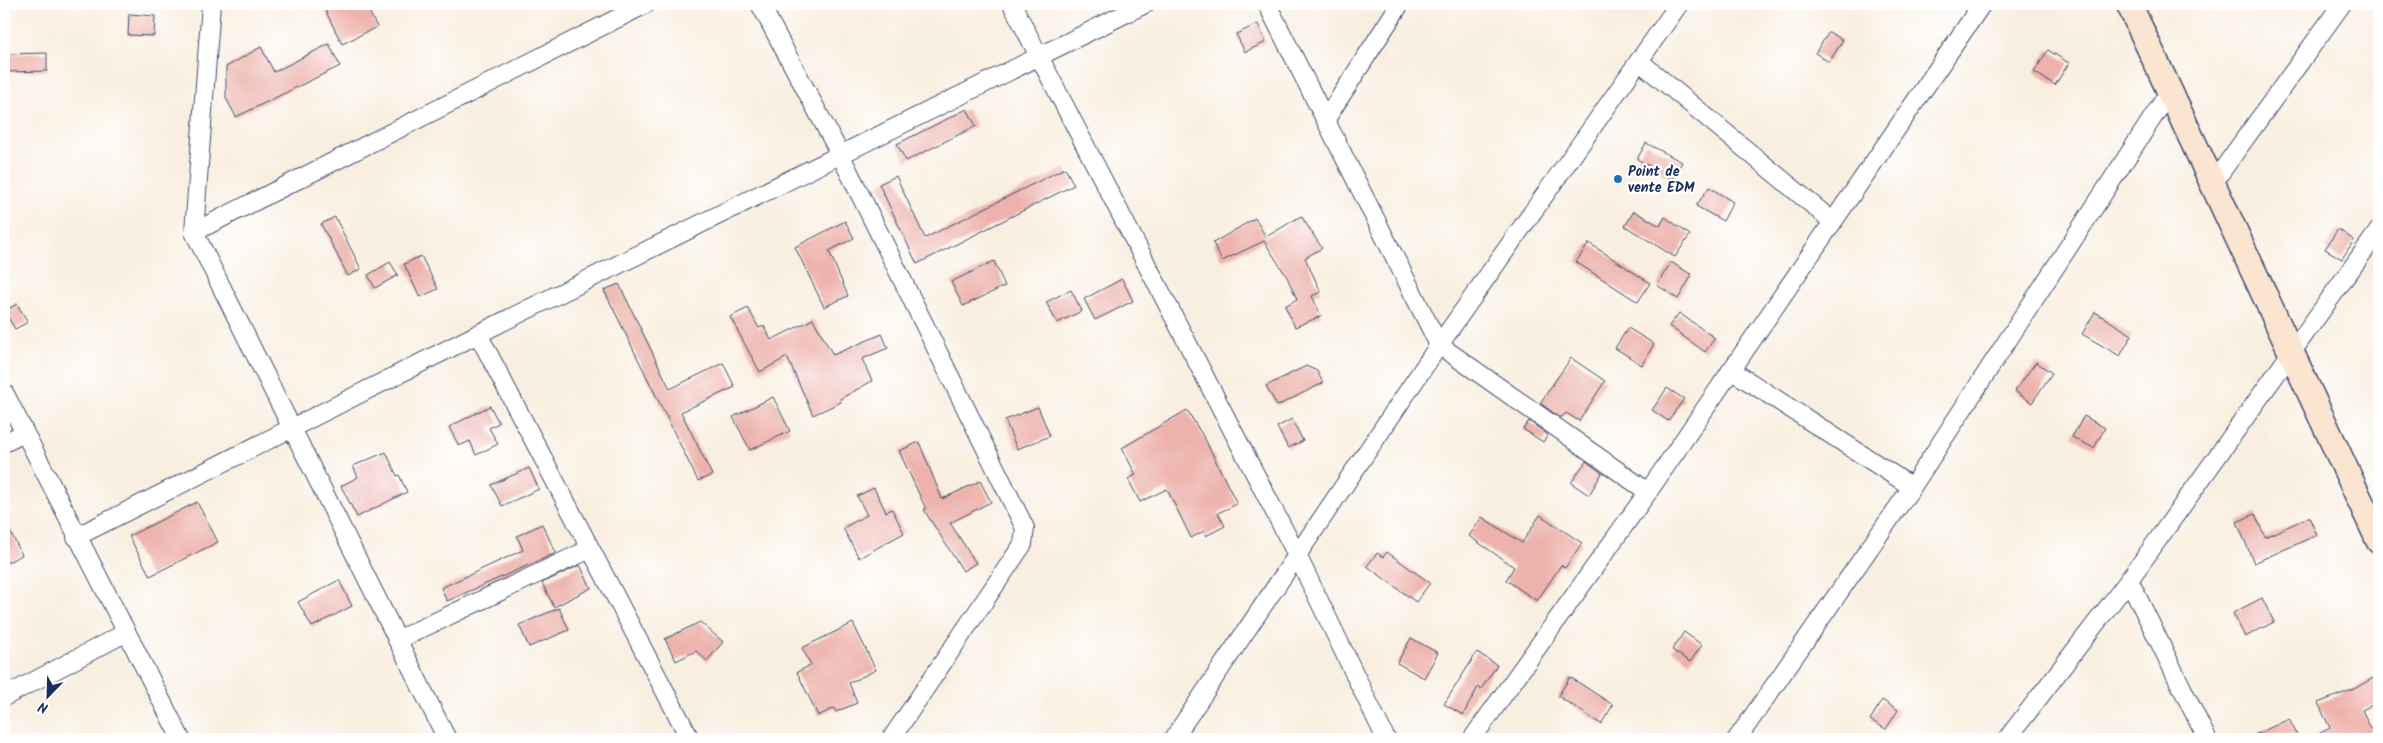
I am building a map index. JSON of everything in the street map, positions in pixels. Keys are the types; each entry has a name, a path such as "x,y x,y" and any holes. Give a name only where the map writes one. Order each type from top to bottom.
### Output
{"street":[{"path":"210,4 194,232 290,429 397,640 439,737"},
{"path":"194,232 646,4"},
{"path":"760,4 840,154 1025,528 1023,544 891,739"},
{"path":"1012,4 1298,558 1386,739"},
{"path":"76,537 478,334 1145,4"},
{"path":"1267,4 1439,345 1648,492"},
{"path":"1326,118 1400,4"},
{"path":"1173,739 1298,558 1439,345 1679,4"},
{"path":"1472,739 1648,492 1982,4"},
{"path":"2129,4 2379,541"},
{"path":"2213,183 2342,4"},
{"path":"1639,61 1832,221"},
{"path":"1737,739 1912,488 2170,91"},
{"path":"2006,739 2128,580 2379,230"},
{"path":"478,334 690,739"},
{"path":"1731,370 1912,488"},
{"path":"4,392 76,537 181,739"},
{"path":"4,443 24,433"},
{"path":"397,640 590,549"},
{"path":"2128,580 2207,739"},
{"path":"4,697 125,633"}],"building":[{"path":"322,4 365,4 377,27 342,44"},
{"path":"129,14 155,16 154,36 128,35"},
{"path":"1258,24 1266,42 1245,52 1236,34"},
{"path":"1829,32 1843,40 1829,62 1815,53"},
{"path":"329,44 340,66 236,117 226,98 226,67 261,47 274,72"},
{"path":"2048,50 2069,63 2055,85 2034,72"},
{"path":"47,53 47,71 4,72 4,54"},
{"path":"967,109 976,126 906,161 897,144"},
{"path":"1646,143 1682,162 1672,179 1637,159"},
{"path":"1065,168 1074,185 917,264 879,184 896,176 925,238"},
{"path":"1709,187 1733,202 1723,221 1696,206"},
{"path":"1634,211 1660,226 1665,217 1690,235 1675,257 1625,226"},
{"path":"1301,216 1322,248 1305,258 1321,292 1312,296 1321,316 1295,327 1285,306 1297,299 1287,277 1264,241 1222,261 1213,243 1255,218 1266,237"},
{"path":"335,217 361,269 348,276 321,224"},
{"path":"845,221 854,238 829,251 848,296 824,307 795,247"},
{"path":"2338,229 2354,240 2342,259 2325,249"},
{"path":"1589,243 1650,283 1638,302 1576,262"},
{"path":"421,256 438,289 420,297 404,264"},
{"path":"994,261 1005,286 963,306 951,282"},
{"path":"390,262 398,275 375,288 368,275"},
{"path":"1671,262 1692,275 1678,299 1657,285"},
{"path":"1122,279 1133,301 1095,320 1084,299"},
{"path":"619,284 670,389 723,363 735,387 681,412 712,475 698,481 604,290"},
{"path":"1071,290 1082,311 1057,323 1046,302"},
{"path":"17,304 28,322 15,329 4,311"},
{"path":"748,308 759,328 764,326 771,340 813,319 833,355 882,334 888,348 862,359 872,381 840,399 841,402 813,415 787,357 760,372 730,317"},
{"path":"2095,312 2132,335 2120,356 2082,334"},
{"path":"1679,313 1715,338 1705,352 1669,326"},
{"path":"1628,328 1654,344 1642,365 1615,348"},
{"path":"1571,358 1605,381 1579,421 1566,413 1559,417 1540,403"},
{"path":"2036,362 2052,373 2032,403 2015,391"},
{"path":"1306,366 1317,371 1323,383 1277,406 1266,386"},
{"path":"1667,388 1684,399 1668,421 1652,410"},
{"path":"773,397 790,431 750,450 733,417"},
{"path":"490,406 499,423 489,428 498,444 476,455 470,441 459,446 449,427"},
{"path":"1038,407 1050,436 1017,449 1005,420"},
{"path":"1187,410 1206,441 1237,504 1218,513 1225,526 1206,536 1204,531 1191,538 1167,489 1140,502 1128,479 1136,475 1122,448"},
{"path":"2084,416 2105,428 2094,448 2072,437"},
{"path":"1292,419 1303,441 1288,448 1277,427"},
{"path":"1529,421 1548,435 1543,442 1523,429"},
{"path":"919,442 942,499 980,481 991,502 950,523 976,563 963,571 924,510 926,509 899,451"},
{"path":"386,452 407,492 357,517 341,486 358,477 353,466"},
{"path":"1586,461 1602,473 1589,495 1571,483"},
{"path":"529,468 539,489 502,506 491,485"},
{"path":"874,488 886,512 892,509 904,533 859,558 843,528 867,515 857,496"},
{"path":"197,502 218,542 150,576 129,536"},
{"path":"2255,514 2265,537 2309,517 2317,535 2254,563 2237,522"},
{"path":"1540,515 1582,543 1565,568 1561,565 1537,601 1506,580 1514,567 1469,536 1482,517 1522,543"},
{"path":"4,519 22,555 4,564"},
{"path":"542,524 556,553 447,601 441,588 523,550 517,536"},
{"path":"1387,552 1430,583 1416,602 1367,566 1377,553 1383,557"},
{"path":"580,565 591,588 554,607 542,583"},
{"path":"339,580 352,606 312,627 298,602"},
{"path":"2262,598 2274,622 2245,637 2233,613"},
{"path":"559,608 569,630 529,647 519,625"},
{"path":"700,622 723,642 707,661 696,651 676,661 665,639"},
{"path":"853,623 876,670 849,683 857,703 836,712 834,708 818,716 797,672 811,665 802,648"},
{"path":"1684,632 1702,645 1690,662 1672,650"},
{"path":"1411,638 1438,653 1424,678 1397,663"},
{"path":"1477,652 1497,665 1481,689 1478,687 1463,715 1444,704"},
{"path":"1570,677 1613,705 1601,724 1558,696"},
{"path":"2373,678 2379,691 2379,702 2362,710 2376,739 2309,739 2330,728 2318,703 2354,689"},
{"path":"1882,700 1898,710 1886,729 1870,720"},
{"path":"2289,719 2299,739 2246,739"}],"place":[{"name":"Point de vente EDM","path":"1618,179"}]}
